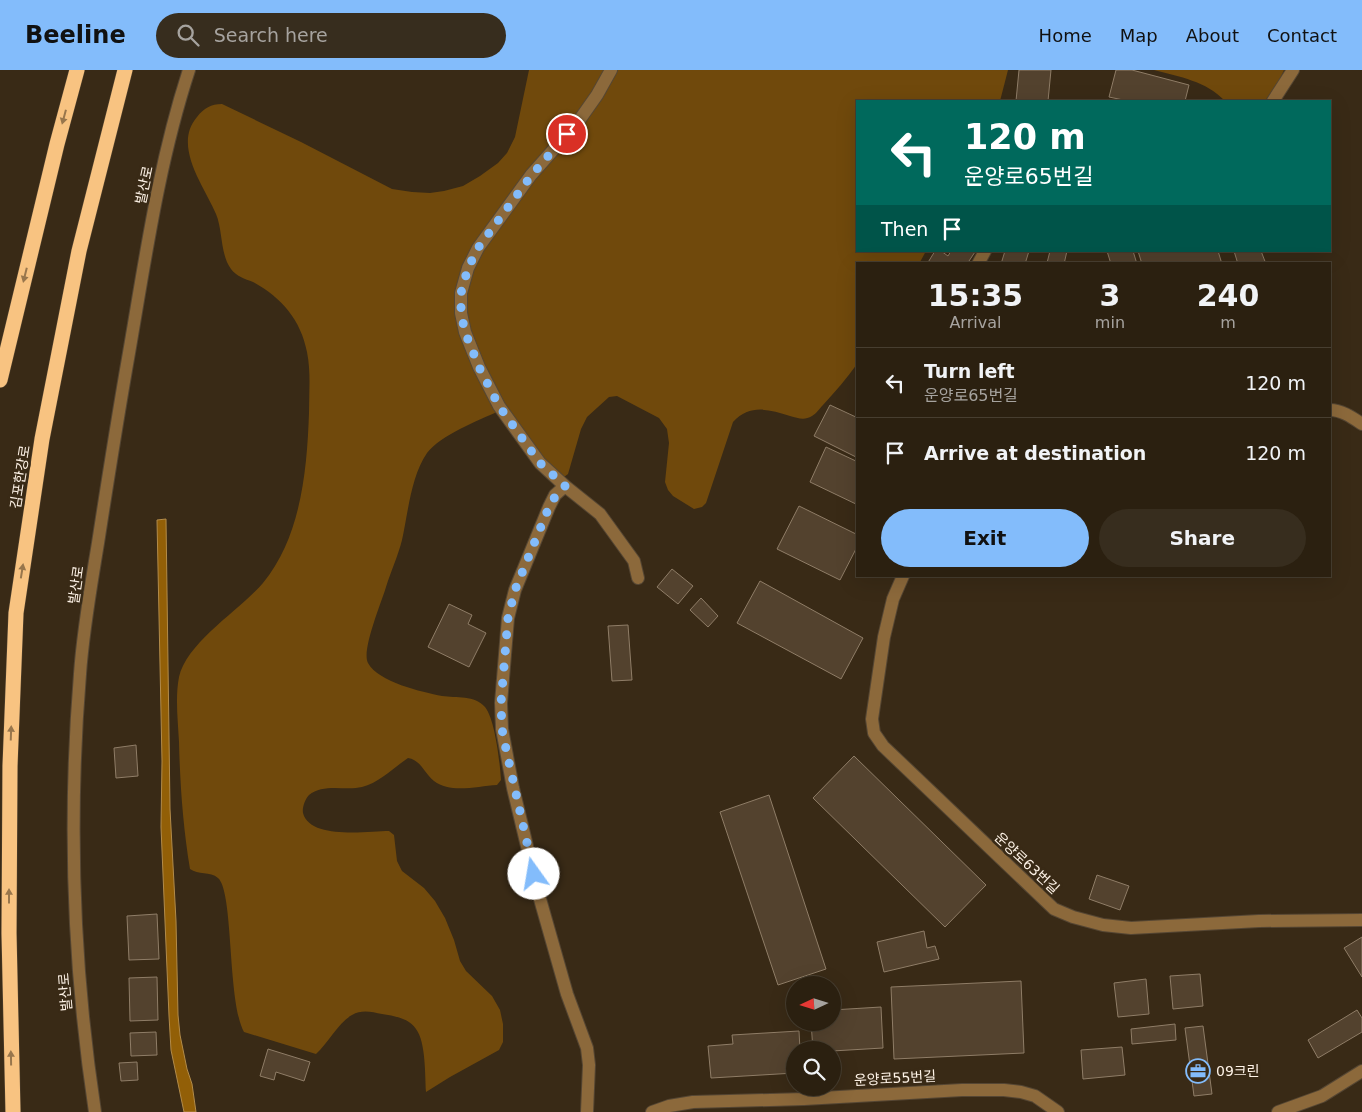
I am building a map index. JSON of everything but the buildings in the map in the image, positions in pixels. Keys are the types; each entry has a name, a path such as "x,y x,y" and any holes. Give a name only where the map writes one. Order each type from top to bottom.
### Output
{"highway":[{"path":"0,380 57,144 77,70"},
{"name":"김포한강로","path":"12,1110 9,934 10,766 16,613 42,439 79,251 125,70"}],"street":[{"name":"발산로","path":"95,1112 81,1007 74,884 73,807 80,672 89,597 146,249 166,155 189,70"},
{"path":"611,70 597,95 578,122 531,176 478,248 468,268 461,293 461,313 465,332 479,367 499,406 540,463 600,514 634,561 638,578"},
{"path":"1274,100 1293,70"},
{"path":"1331,410 1350,416 1362,424"},
{"path":"565,486 556,495 549,507 515,590 508,618 501,712 502,729 513,788 538,892 567,994 587,1048 589,1065 587,1112"},
{"name":"운양로63번길","path":"903,577 893,599 884,637 872,719 874,733 883,746 1054,909 1095,923 1130,928 1259,921 1362,920"},
{"path":"1278,1112 1322,1096 1362,1070"},
{"name":"운양로55번길","path":"652,1112 671,1109 693,1102 804,1099 962,1090 1021,1092 1035,1096 1058,1112"}],"shaded area":[{"path":"529,70 1008,70 1000,100 856,100 856,252 925,252 920,262 856,262 856,365 818,411 809,418 801,419 767,410 753,410 739,416 733,422 706,503 702,507 694,509 673,496 668,490 665,482 669,443 667,429 659,418 617,396 609,397 587,417 581,429 568,474 564,477 499,411 441,440 427,453 417,472 402,540 370,637 367,648 368,663 381,676 401,685 423,692 471,699 481,703 489,713 492,721 501,780 497,785 464,788 448,787 434,781 416,761 408,758 380,779 368,785 356,788 328,788 315,791 309,795 303,806 303,813 308,822 328,831 389,831 394,835 397,861 402,871 424,888 435,901 445,918 460,961 466,971 492,996 500,1010 503,1024 503,1042 499,1050 426,1092 422,1042 413,1025 401,1018 371,1012 356,1013 343,1022 316,1054 244,1032 235,997 229,925 223,887 215,876 190,869 180,774 177,701 179,677 192,651 263,583 276,565 286,545 294,524 304,480 310,382 307,352 295,320 281,302 263,288 235,274 227,263 216,214 193,166 188,141 190,128 197,117 205,109 222,104 392,189 430,193 463,186 480,176 498,163 507,153 515,137"},
{"path":"1154,70 1284,70 1278,83 1266,100 1224,100 1201,84"},
{"path":"166,519 170,809 176,921 178,1015 180,1035 192,1084 196,1112 184,1112 171,1050 169,1016 161,827 162,761 157,520"}],"place":[{"name":"09크린","path":"1198,1071"}],"route":[{"path":"534,874 513,788 502,729 501,703 508,618 515,590 524,564 549,507 556,495 565,486 540,463 499,406 479,367 465,332 461,313 461,293 468,268 478,248 531,176 567,134"}]}
